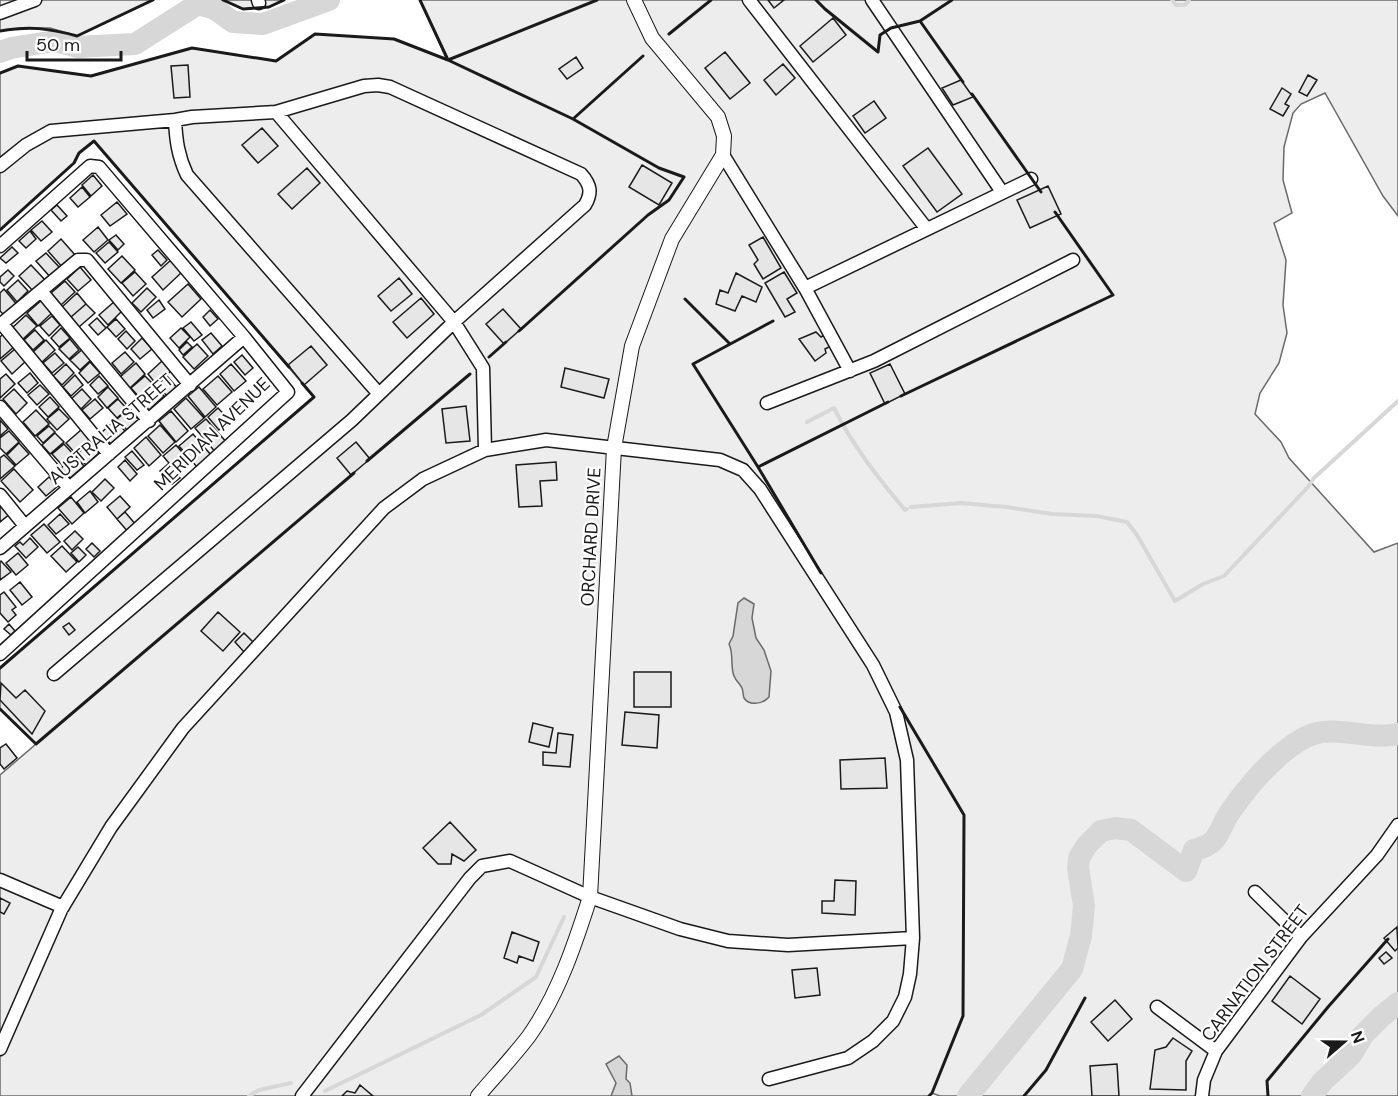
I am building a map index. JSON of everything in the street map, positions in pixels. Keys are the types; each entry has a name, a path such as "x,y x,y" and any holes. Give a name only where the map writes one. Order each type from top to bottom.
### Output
{"street":[{"path":"0,13 35,0"},
{"path":"634,0 652,38 718,117 724,136 723,155 806,288 850,371"},
{"path":"748,0 926,228"},
{"path":"872,0 1002,192"},
{"path":"0,166 26,145 51,131 192,117 276,112 364,86 378,85 390,87 581,174 588,181 591,189 590,198 585,205 454,322 352,420 54,674"},
{"path":"276,112 454,322 483,368 485,450"},
{"path":"174,120 180,160 187,175 379,394"},
{"name":"ORCHARD DRIVE","path":"478,1096 529,1035 553,993 574,946 590,897 614,448 632,346 672,239 723,155"},
{"name":"MERIDIAN AVENUE","path":"0,246 90,166 99,167 288,392 0,654"},
{"path":"806,288 1031,179"},
{"path":"109,454 1,325 78,260 87,260 190,385"},
{"path":"766,403 874,361 1072,260"},
{"path":"41,291 149,421"},
{"name":"AUSTRALIA STREET","path":"0,548 244,337"},
{"path":"0,407 69,488"},
{"path":"0,1049 63,907 111,827 183,728 384,508 423,479 485,450 546,440 720,460 743,470 760,489 873,665 896,712 907,760 913,938 910,974 905,997 892,1021 873,1041 848,1058 769,1079"},
{"path":"0,495 25,526"},
{"name":"CARNATION STREET","path":"1202,1096 1204,1080 1216,1051 1301,937 1377,855 1398,825"},
{"path":"302,1096 470,878 482,866 510,861 590,897 680,929 728,941 788,945 913,938"},
{"path":"0,880 63,907"},
{"path":"1255,892 1301,937"},
{"path":"1157,1007 1216,1051"}],"shaded area":[{"path":"0,0 153,0 77,36 50,28 0,31"},
{"path":"223,0 284,0 269,7 243,9"},
{"path":"420,0 1398,0 1398,216 1383,196 1325,93 1301,104 1293,113 1284,147 1283,180 1292,213 1274,223 1286,260 1283,305 1287,333 1279,363 1260,393 1255,414 1281,442 1289,458 1374,552 1398,543 1398,1096 940,1096 932,1093 929,1096 0,1096 0,775 36,744 0,709 0,668 314,397 94,141 79,153 74,163 0,230 0,73 18,66 91,76 192,48 276,61 315,34 394,39 447,60"},
{"path":"744,598 754,604 752,618 756,638 764,650 771,671 769,697 757,703 744,698 742,688 733,672 729,644 733,636 738,603"},
{"path":"619,1056 627,1065 626,1079 630,1083 632,1096 611,1096 616,1083 606,1064"}],"building":[{"path":"768,0 784,0 774,8"},
{"path":"833,18 846,35 813,62 800,46"},
{"path":"725,52 750,83 730,99 705,68"},
{"path":"576,57 583,68 567,79 559,69"},
{"path":"783,64 795,78 776,95 764,80"},
{"path":"188,65 190,97 174,98 171,66"},
{"path":"1308,75 1317,80 1307,96 1299,92"},
{"path":"961,80 973,97 953,105 942,88"},
{"path":"1282,88 1291,94 1285,104 1289,106 1283,116 1270,109"},
{"path":"874,101 886,118 865,133 853,116"},
{"path":"262,128 278,146 258,163 242,145"},
{"path":"928,148 962,194 937,212 903,166"},
{"path":"642,165 672,183 659,205 629,187"},
{"path":"307,168 320,183 292,209 278,194"},
{"path":"93,175 102,186 91,196 82,185"},
{"path":"1048,186 1061,214 1030,228 1017,200"},
{"path":"82,187 90,197 78,207 70,198"},
{"path":"117,202 127,214 110,226 101,215"},
{"path":"57,205 67,216 61,221 51,210"},
{"path":"42,221 52,232 41,241 31,230"},
{"path":"98,227 108,240 94,252 83,240"},
{"path":"30,231 36,239 26,248 19,241"},
{"path":"116,235 124,244 118,250 109,240"},
{"path":"763,237 781,268 763,279 754,264 758,260 749,245"},
{"path":"61,239 76,256 63,268 48,251"},
{"path":"109,242 118,252 105,263 96,253"},
{"path":"12,247 18,253 6,263 0,258"},
{"path":"158,250 167,260 161,266 152,255"},
{"path":"46,253 61,269 51,278 36,261"},
{"path":"122,256 135,270 121,283 108,269"},
{"path":"171,260 182,272 163,290 152,277"},
{"path":"31,265 46,281 34,292 19,276"},
{"path":"80,267 91,280 78,291 67,279"},
{"path":"8,270 14,276 4,286 0,282 0,277"},
{"path":"135,272 146,284 133,296 122,283"},
{"path":"784,272 797,293 787,299 795,312 785,317 765,283"},
{"path":"736,273 762,287 756,302 742,296 735,311 716,304 720,290 728,293"},
{"path":"399,278 412,294 391,311 378,296"},
{"path":"18,280 28,291 17,302 7,290"},
{"path":"65,281 75,292 61,305 51,293"},
{"path":"188,284 201,299 182,317 168,302"},
{"path":"147,288 156,297 141,312 132,303"},
{"path":"4,289 18,306 6,317 0,311 0,293"},
{"path":"77,293 86,304 71,317 62,307"},
{"path":"421,298 434,314 407,338 393,322"},
{"path":"43,299 53,312 38,326 27,313"},
{"path":"159,300 165,309 153,318 147,310"},
{"path":"115,301 123,310 108,325 99,315"},
{"path":"86,304 95,313 79,327 71,317"},
{"path":"503,309 521,329 504,344 486,324"},
{"path":"210,310 218,319 210,326 203,317"},
{"path":"26,315 37,326 22,340 12,328"},
{"path":"52,316 60,325 49,336 40,326"},
{"path":"97,318 106,328 98,335 89,325"},
{"path":"116,319 125,329 116,337 107,327"},
{"path":"191,322 202,335 194,341 183,328"},
{"path":"61,328 70,338 59,347 51,338"},
{"path":"181,328 190,337 179,348 170,338"},
{"path":"35,330 44,340 33,350 24,340"},
{"path":"126,331 135,341 127,349 118,339"},
{"path":"816,332 821,337 826,334 831,346 825,349 826,353 815,361 799,339"},
{"path":"211,333 222,346 213,354 202,340"},
{"path":"3,334 15,346 0,359 0,337"},
{"path":"142,338 152,349 140,359 131,349"},
{"path":"70,339 79,350 69,359 59,349"},
{"path":"46,340 55,350 40,364 31,354"},
{"path":"187,342 192,347 183,355 179,350"},
{"path":"197,344 208,356 194,369 183,357"},
{"path":"311,346 327,365 304,385 288,365"},
{"path":"84,348 93,358 80,370 70,360"},
{"path":"15,349 26,361 12,374 1,361"},
{"path":"125,352 134,362 121,374 112,363"},
{"path":"55,353 64,363 52,373 43,363"},
{"path":"242,355 253,368 245,375 234,362"},
{"path":"163,360 172,370 156,384 148,374"},
{"path":"90,362 100,373 88,383 79,373"},
{"path":"136,363 145,374 130,388 120,377"},
{"path":"66,364 74,373 62,385 53,376"},
{"path":"231,364 246,381 234,391 220,374"},
{"path":"890,364 905,394 885,404 870,373"},
{"path":"565,368 609,379 604,398 561,387"},
{"path":"30,373 38,383 27,393 18,383"},
{"path":"6,374 15,384 0,398 0,379"},
{"path":"75,375 83,385 71,396 63,387"},
{"path":"99,376 108,386 98,394 90,385"},
{"path":"145,376 154,385 140,398 131,388"},
{"path":"167,376 178,389 168,397 157,385"},
{"path":"218,376 232,392 217,405 203,389"},
{"path":"40,385 49,394 37,405 28,395"},
{"path":"108,387 118,398 107,408 98,397"},
{"path":"156,387 164,396 149,410 140,400"},
{"path":"199,387 216,407 205,417 188,396"},
{"path":"14,389 27,403 16,414 3,399"},
{"path":"82,389 91,399 81,409 71,399"},
{"path":"50,397 59,407 48,417 39,407"},
{"path":"186,398 204,418 191,429 174,409"},
{"path":"95,399 103,408 90,419 82,410"},
{"path":"118,399 127,409 117,418 108,408"},
{"path":"466,406 470,441 446,443 442,409"},
{"path":"218,408 230,421 219,430 208,417"},
{"path":"59,409 69,419 57,430 47,419"},
{"path":"129,409 139,420 127,430 117,419"},
{"path":"36,410 49,424 35,436 23,422"},
{"path":"171,411 188,431 176,442 159,421"},
{"path":"206,419 228,444 217,454 195,428"},
{"path":"0,420 8,429 0,436"},
{"path":"115,420 125,431 111,444 101,433"},
{"path":"160,425 175,442 163,453 148,436"},
{"path":"49,426 55,432 43,443 37,436"},
{"path":"81,430 90,439 75,453 66,443"},
{"path":"9,431 19,442 6,454 0,448 0,438"},
{"path":"55,433 64,442 50,454 42,445"},
{"path":"193,434 211,455 197,467 179,446"},
{"path":"146,437 161,455 149,466 134,448"},
{"path":"90,442 99,453 86,465 76,455"},
{"path":"356,442 370,459 351,475 337,458"},
{"path":"19,443 29,454 16,465 7,455"},
{"path":"64,444 74,455 62,465 52,454"},
{"path":"176,445 187,458 174,469 163,456"},
{"path":"132,451 144,465 137,470 125,457"},
{"path":"4,455 15,466 0,479 0,458"},
{"path":"75,456 84,466 70,478 61,468"},
{"path":"125,460 137,474 130,481 118,467"},
{"path":"556,462 557,480 540,481 542,506 519,507 516,465"},
{"path":"168,464 180,478 172,484 160,471"},
{"path":"14,469 33,490 20,502 1,481"},
{"path":"49,477 58,486 46,496 38,487"},
{"path":"105,479 114,488 101,501 92,492"},
{"path":"90,491 98,502 85,513 77,502"},
{"path":"120,496 130,507 117,519 107,507"},
{"path":"71,497 84,513 72,524 58,508"},
{"path":"0,503 11,513 0,522"},
{"path":"125,512 137,526 129,533 117,519"},
{"path":"60,514 69,524 56,534 48,525"},
{"path":"44,524 60,542 47,553 31,535"},
{"path":"75,531 83,539 72,550 64,541"},
{"path":"30,538 38,547 26,558 15,546 20,542 23,545"},
{"path":"92,543 100,551 94,557 86,549"},
{"path":"62,546 77,562 66,572 51,556"},
{"path":"78,547 86,555 79,562 71,553"},
{"path":"18,553 28,565 16,575 6,563"},
{"path":"0,562 11,572 0,580"},
{"path":"20,582 32,597 22,605 10,590"},
{"path":"4,592 16,607 12,610 16,615 8,622 0,613 0,595"},
{"path":"218,612 240,632 223,651 201,631"},
{"path":"69,623 75,630 69,635 63,627"},
{"path":"9,624 15,631 11,635 4,629"},
{"path":"244,633 253,642 244,652 235,642"},
{"path":"634,672 671,672 671,707 634,707"},
{"path":"1,683 16,698 25,690 45,711 32,734 0,700"},
{"path":"625,712 659,715 657,748 622,745"},
{"path":"533,723 553,728 549,747 529,742"},
{"path":"558,733 573,735 570,767 543,765 543,752 556,753"},
{"path":"6,744 17,758 4,769 0,764 0,748"},
{"path":"885,758 887,788 841,789 840,760"},
{"path":"450,822 476,850 464,861 452,854 451,864 438,864 423,848"},
{"path":"835,880 856,881 855,915 822,913 822,901 834,901"},
{"path":"0,898 10,903 4,914 0,912"},
{"path":"1397,927 1398,948 1395,951 1384,938"},
{"path":"512,932 539,942 533,961 519,956 517,963 504,958"},
{"path":"1386,952 1392,958 1384,964 1379,958"},
{"path":"817,968 820,995 795,998 792,970"},
{"path":"1290,976 1320,999 1302,1024 1272,1001"},
{"path":"1115,1000 1132,1019 1108,1041 1091,1022"},
{"path":"1173,1038 1192,1051 1186,1061 1186,1090 1150,1089 1155,1050 1166,1047"},
{"path":"1117,1064 1119,1096 1092,1096 1090,1066"},
{"path":"360,1085 373,1096 342,1096 347,1091 355,1093"}],"waterway":[{"path":"0,52 55,41 77,47 135,44 198,4 215,9 233,22 263,24 329,0"},
{"path":"1172,0 1176,5 1185,5 1189,0"},
{"path":"911,507 961,503 1052,514 1096,516 1127,522 1175,601 1203,584 1224,576 1314,478 1398,401"},
{"path":"807,422 834,408 866,461 905,510 907,509"},
{"path":"968,1096 1072,969 1081,936 1084,906 1078,868 1079,858 1087,845 1101,831 1115,828 1131,830 1186,871 1194,850 1214,840 1230,812 1255,780 1295,743 1316,733 1339,732 1387,736 1398,734"},
{"path":"325,1091 481,1015 536,977 564,917"},
{"path":"1312,1096 1322,1082 1351,1055 1363,1035 1398,1003"},
{"path":"249,1096 259,1090 291,1083"}],"wall":[{"path":"0,31 39,29 77,36 153,0"},
{"path":"223,0 243,9 269,7 284,0"},
{"path":"420,0 448,60"},
{"path":"448,60 597,0"},
{"path":"669,34 711,0"},
{"path":"816,0 878,52 880,35 891,28 920,21 952,0"},
{"path":"920,21 963,82"},
{"path":"0,73 18,66 91,76 192,48 276,61 315,34 394,39 448,60 573,119 659,168 684,177 669,200 648,215 519,331"},
{"path":"573,119 643,56"},
{"path":"972,94 1041,192"},
{"path":"0,230 74,163 79,153 94,141 289,367"},
{"path":"901,396 1113,295 1055,212"},
{"path":"685,299 730,344"},
{"path":"758,467 693,364 773,321"},
{"path":"489,357 506,342"},
{"path":"367,461 470,374"},
{"path":"0,668 314,397 302,383"},
{"path":"821,573 758,467 888,402"},
{"path":"0,709 36,744 354,473"},
{"path":"900,707 964,815 963,1016 929,1096"},
{"path":"1268,1096 1267,1081 1388,939"},
{"path":"1024,1096 1046,1070 1085,998"}]}
